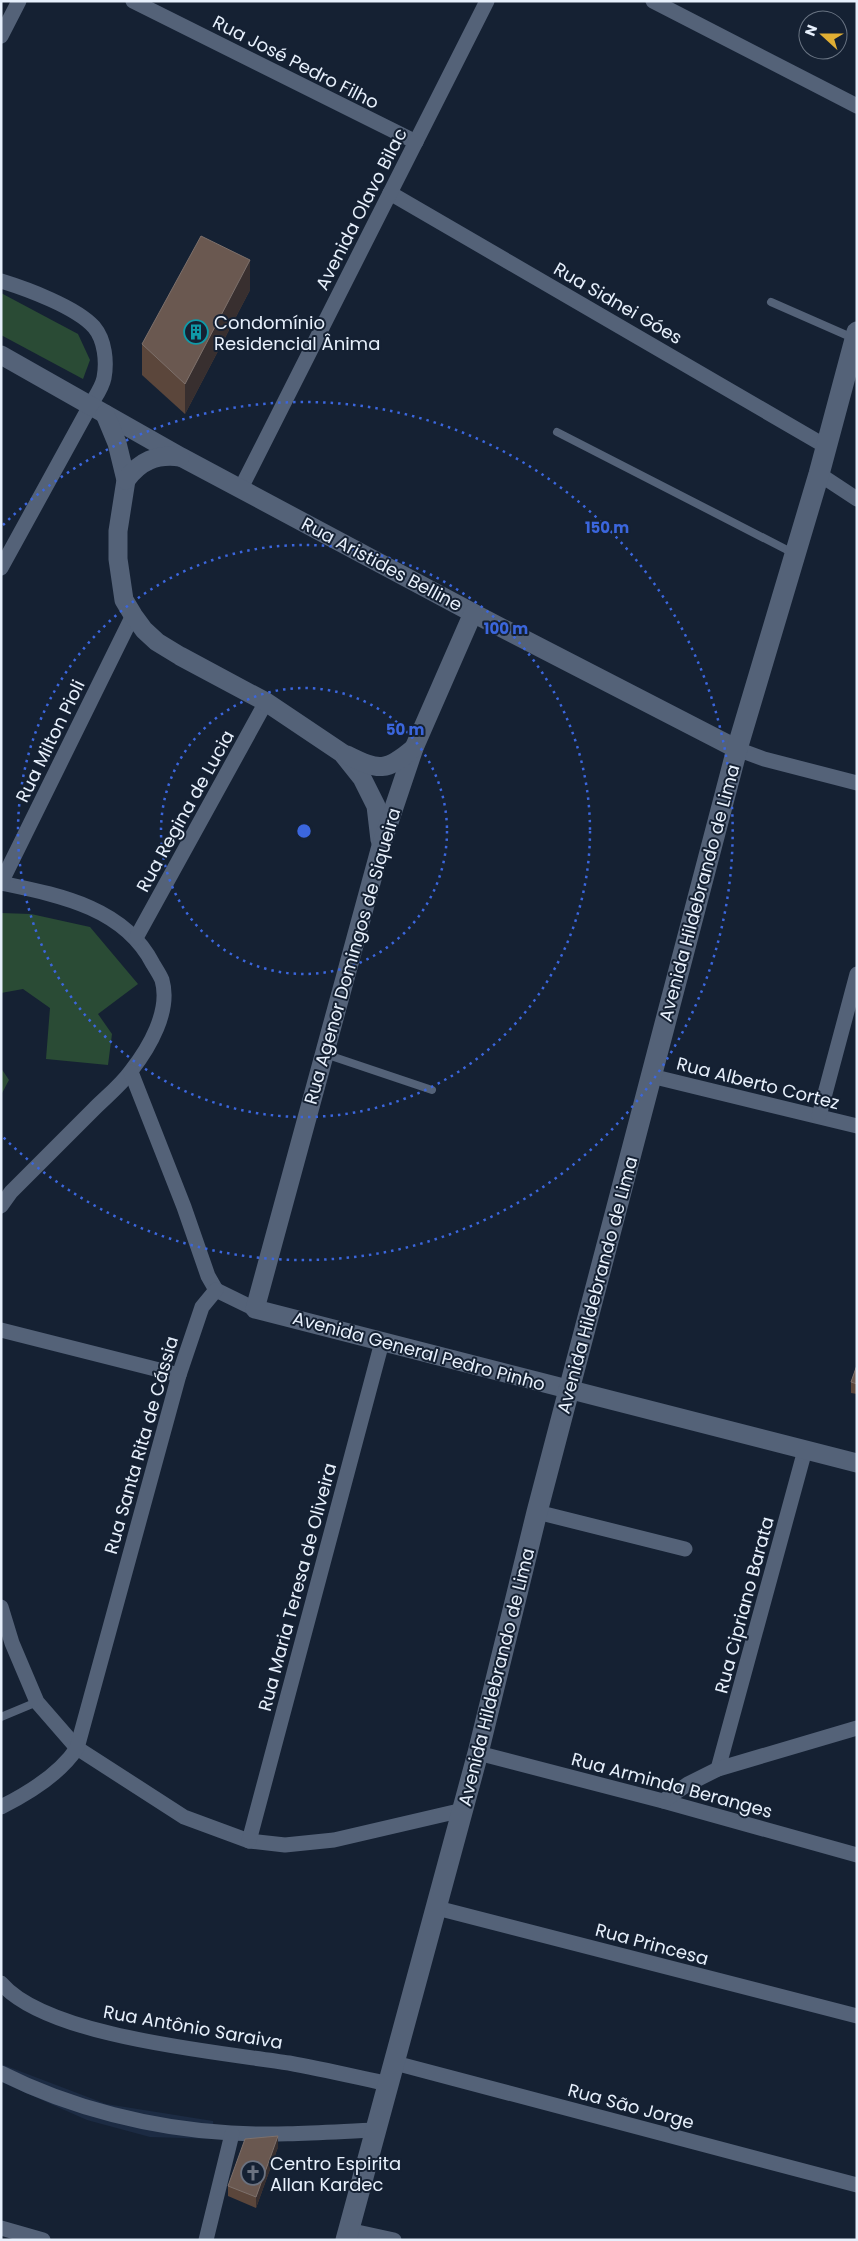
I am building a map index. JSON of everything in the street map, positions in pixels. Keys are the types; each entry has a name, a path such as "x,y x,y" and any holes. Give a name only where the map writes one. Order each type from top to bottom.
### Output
{"main road":[{"name":"Avenida Hildebrando de Lima","path":"347,2235 478,1753 537,1512 737,749 819,474 856,335"}],"street":[{"path":"1,36 19,1"},
{"name":"Rua José Pedro Filho","path":"133,1 416,142"},
{"name":"Avenida Olavo Bilac","path":"241,488 487,1"},
{"path":"653,1 857,106"},
{"name":"Rua Sidnei Góes","path":"390,193 826,447"},
{"path":"1,281 52,301 93,326 103,346 106,364 98,410 1,568"},
{"name":"Rua Aristides Belline","path":"1,355 181,457 473,613 737,749 764,759 857,783"},
{"path":"98,410 117,443 126,480 118,531 118,559 124,600 144,630 158,642 180,656 266,702 342,753 369,766 383,768 392,765 414,748"},
{"path":"126,480 134,470 150,460 168,456 181,457"},
{"path":"819,474 857,499"},
{"name":"Rua Agenor Domingos de Siqueira","path":"255,1308 381,846 414,748 473,613"},
{"name":"Rua Milton Pioli","path":"1,883 133,615"},
{"name":"Rua Regina de Lucia","path":"136,938 266,702"},
{"path":"342,753 362,778 376,806 381,846"},
{"path":"1,883 75,901 112,918 136,938 150,956 162,980 164,1006 155,1032 131,1072 11,1192 1,1206"},
{"path":"819,1116 857,974"},
{"path":"131,1072 184,1207 208,1276 216,1290"},
{"name":"Rua Alberto Cortez","path":"651,1076 857,1126"},
{"name":"Avenida General Pedro Pinho","path":"216,1290 255,1308 857,1463"},
{"name":"Rua Santa Rita de Cássia","path":"1,1807 54,1774 68,1761 77,1748 179,1375 202,1307 216,1290"},
{"path":"1,1330 179,1375"},
{"name":"Rua Maria Teresa de Oliveira","path":"249,1841 382,1342"},
{"name":"Rua Cipriano Barata","path":"718,1769 806,1450"},
{"path":"537,1512 685,1549"},
{"path":"1,1607 12,1643 37,1702 77,1748 184,1817 249,1841 285,1845 334,1840 463,1810"},
{"path":"663,1801 688,1784 718,1769 857,1728"},
{"name":"Rua Arminda Beranges","path":"478,1753 663,1801 857,1855"},
{"name":"Rua Princesa","path":"437,1908 857,2016"},
{"name":"Rua Antônio Saraiva","path":"1,1983 30,2006 74,2025 165,2044 292,2064 389,2084"},
{"name":"Rua São Jorge","path":"395,2063 857,2185"},
{"path":"1,2073 35,2090 134,2120 189,2130 272,2135 376,2130"},
{"path":"206,2240 232,2134"},
{"path":"1,2228 43,2240"},
{"path":"347,2235 394,2240"}],"lane":[{"path":"771,302 856,335"},
{"path":"557,432 795,554"},
{"path":"323,1054 432,1090"},
{"path":"1,1717 37,1702"}],"shaded area":[{"path":"1,2064 106,2104 213,2121 216,2139 150,2137 87,2120 1,2082"}],"green space":[{"path":"1,293 78,334 90,360 83,379 1,335"},
{"path":"1,913 31,914 90,927 138,984 98,1014 112,1034 108,1065 46,1059 50,1008 23,989 1,993"},
{"path":"1,1068 9,1080 1,1095"}],"building":[{"name":"Condomínio Residencial Ânima","path":"201,236 250,260 185,384 142,344"},
{"path":"857,1365 857,1384 851,1382"},
{"name":"Centro Espirita Allan Kardec","path":"278,2136 256,2197 228,2186 245,2139"}],"place":[{"name":"Condomínio Residencial Ânima","path":"196,332"},
{"name":"Centro Espirita Allan Kardec","path":"253,2173"}]}
